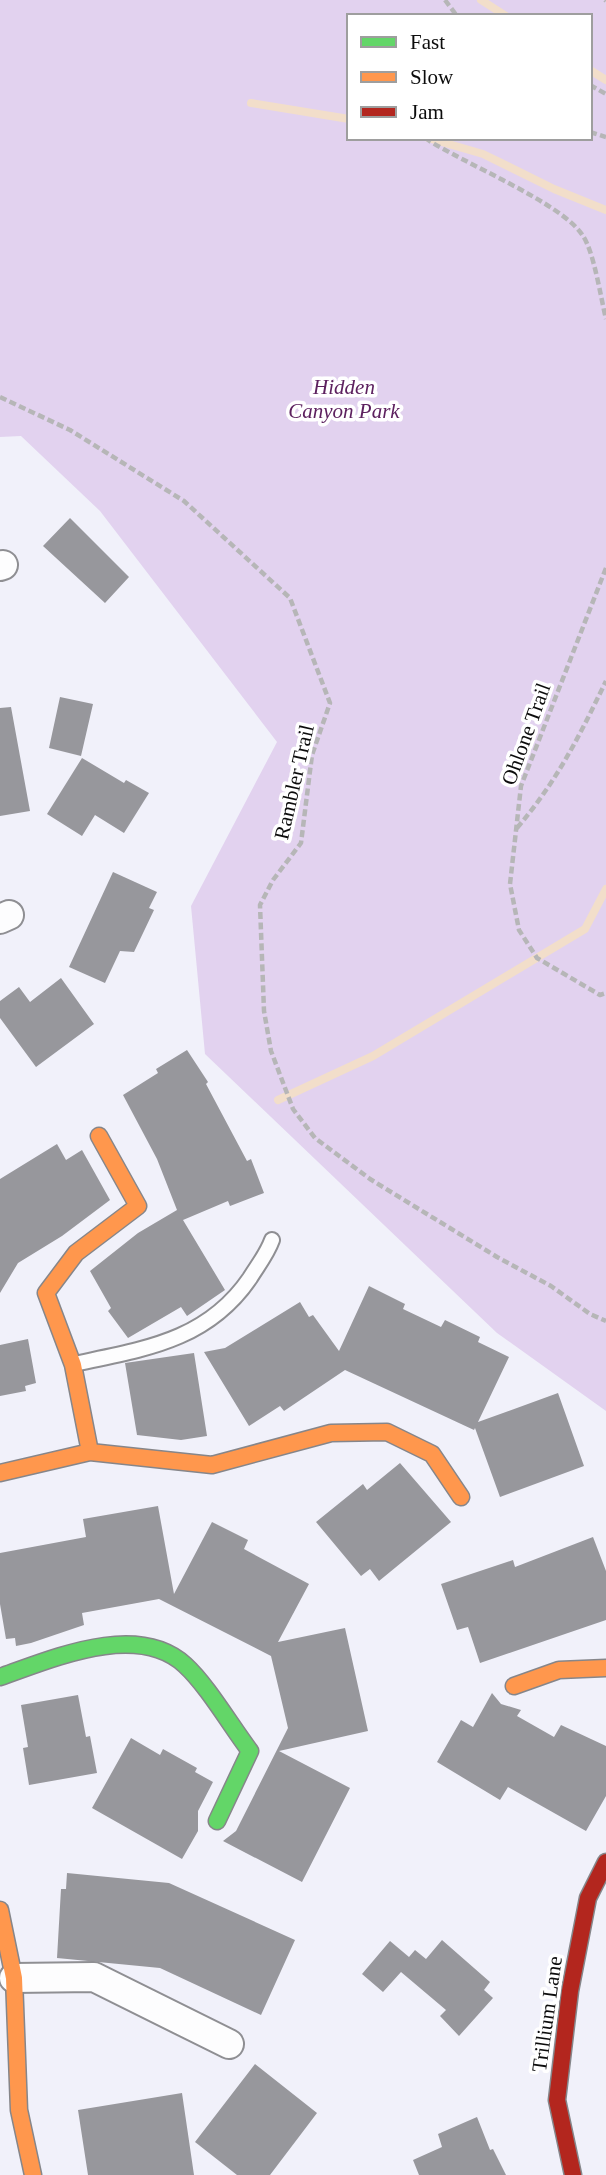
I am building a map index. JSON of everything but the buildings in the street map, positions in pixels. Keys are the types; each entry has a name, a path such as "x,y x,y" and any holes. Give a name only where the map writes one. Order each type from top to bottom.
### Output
{"street":[{"path":"90,1452 73,1365 46,1293 76,1253 138,1206 99,1136"},
{"path":"0,1472 90,1452 212,1465 331,1433 387,1432 432,1454 461,1497"},
{"path":"0,1677 80,1650 141,1644 164,1651 185,1665 239,1732 250,1751 238,1782 217,1821"},
{"path":"514,1686 572,1667 606,1668"},
{"name":"Trillium Lane","path":"573,2175 557,2100 570,1991 587,1898 606,1862"},
{"path":"0,1910 14,1978 19,2110 33,2175"},
{"path":"14,1978 94,1977 229,2044"}],"lane":[{"path":"73,1365 151,1348 195,1331 237,1297 268,1252 272,1240"}],"path":[{"path":"428,140 452,156 555,209 584,236 606,319"},
{"name":"Rambler Trail","path":"0,397 70,430 184,501 290,598 330,703 312,755 301,843 274,880 260,905 264,1011 271,1051 293,1109 315,1138 370,1179 487,1251 551,1286 590,1314 606,1321"},
{"name":"Ohlone Trail","path":"606,568 521,786 510,884 519,930 537,958 600,995 606,993"},
{"path":"516,829 548,791 575,748 606,681"}],"green space":[{"name":"Hidden Canyon Park","path":"0,0 606,0 606,1411 497,1333 205,1054 191,906 277,742 100,511 21,436 0,437"}],"waterway":[{"path":"481,0 503,14"},
{"path":"592,71 606,80"},
{"path":"251,103 347,119"},
{"path":"435,140 483,154 554,189 606,210"},
{"path":"278,1100 373,1056 585,929 606,889"}],"traffic: fast":[{"path":"0,1677 69,1654 119,1645 143,1646 165,1652 185,1665 210,1694 250,1751 217,1821"}],"traffic: slow":[{"path":"90,1452 73,1365 46,1293 76,1253 138,1206 99,1136"},
{"path":"0,1473 90,1452 212,1465 331,1433 387,1432 432,1454 461,1497"},
{"path":"514,1686 559,1670 606,1668"},
{"path":"0,1910 14,1978 19,2110 33,2175"}],"traffic: jam":[{"path":"573,2175 557,2100 570,1991 588,1898 606,1862"}]}
